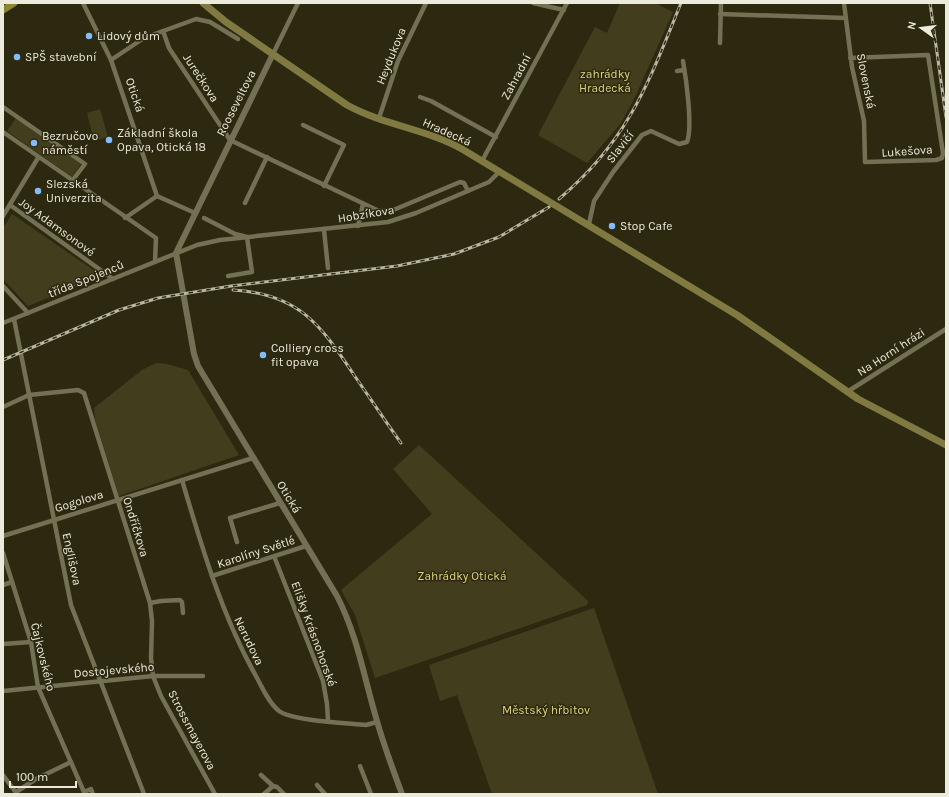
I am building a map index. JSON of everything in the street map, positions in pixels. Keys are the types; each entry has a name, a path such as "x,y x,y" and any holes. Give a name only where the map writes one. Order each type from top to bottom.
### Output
{"main road":[{"path":"3,10 14,3"},
{"name":"Hradecká","path":"203,3 226,22 347,105 379,118 442,139 500,171 684,282 758,329 847,392 946,445"}],"street":[{"name":"Otická","path":"83,3 111,60 157,196"},
{"name":"Rooseveltova","path":"195,213 298,3"},
{"name":"Heydukova","path":"379,118 398,61 426,3"},
{"path":"533,3 564,10"},
{"name":"Zahradní","path":"482,161 567,3"},
{"path":"720,43 720,14 722,3"},
{"name":"Slovenská","path":"844,3 850,58 864,121 865,162"},
{"path":"720,14 846,18"},
{"path":"111,60 144,38 200,19 214,24 238,39"},
{"name":"Jurečkova","path":"163,31 169,48 230,140"},
{"name":"Lukešova","path":"850,58 928,55 943,153 942,158 929,160 865,162"},
{"name":"Slavičí","path":"589,224 596,198 627,153 643,133 651,131 679,144 687,142 688,112 683,61"},
{"path":"677,71 684,70"},
{"path":"420,97 436,104 496,137"},
{"path":"3,106 85,164 72,181"},
{"path":"303,125 344,145 324,186"},
{"path":"3,132 38,158 156,238 155,262"},
{"path":"230,140 324,186 382,212 391,211 460,182 464,183 468,191"},
{"path":"245,203 267,157"},
{"path":"3,216 38,158"},
{"name":"Hobzíkova","path":"176,253 207,242 382,223 416,213 491,181 500,171"},
{"path":"125,218 157,196 195,213 176,253"},
{"path":"358,226 364,204"},
{"name":"Joy Adamsonové","path":"10,205 113,279"},
{"path":"382,212 382,223"},
{"name":"Hobzíkova","path":"204,218 235,234 247,237"},
{"path":"324,230 328,268"},
{"path":"228,276 252,272 247,237"},
{"name":"Otická","path":"176,253 194,354 198,366 337,596 357,642 377,722 402,794"},
{"name":"třída Spojenců","path":"3,323 176,253"},
{"path":"3,286 28,313"},
{"name":"Englišova","path":"14,319 53,520 72,605 144,794"},
{"name":"Na Horní hrázi","path":"847,392 946,329"},
{"name":"Ondříčkova","path":"29,395 78,390 84,393 150,604 152,621 151,658 153,676"},
{"path":"3,407 29,395"},
{"name":"Gogolova","path":"3,536 253,458"},
{"name":"Nerudova","path":"182,480 221,605 242,653 269,700 280,711 296,716 366,725 377,722"},
{"path":"238,542 230,518 280,503"},
{"name":"Karolíny Světlé","path":"212,576 306,546"},
{"name":"Čajkovského","path":"3,553 31,642 38,687 84,792 91,789 93,794"},
{"name":"Elišky Krásnohorské","path":"274,556 320,674 327,704 328,721"},
{"path":"3,585 12,582"},
{"path":"150,604 161,601 180,600 182,602 183,613"},
{"path":"3,644 31,642"},
{"name":"Dostojevského","path":"3,691 153,676 203,676"},
{"name":"Strossmayerova","path":"153,676 161,696 215,794"},
{"path":"3,775 17,793 36,778 71,762"},
{"path":"360,766 371,794"},
{"path":"261,775 284,794"},
{"path":"317,785 325,794"},
{"path":"264,794 273,786"}],"green space":[{"name":"zahrádky Hradecká","path":"620,3 655,3 673,12 636,95 621,123 587,163 538,135 595,27 607,33"},
{"path":"100,109 108,137 94,141 87,113"},
{"path":"16,118 81,164 72,177 7,131"},
{"path":"12,214 102,276 28,306 3,279 3,228"},
{"path":"156,363 167,364 188,370 239,455 119,496 95,419 94,408 142,370"},
{"name":"Zahrádky Otická","path":"419,445 588,601 587,605 375,678 355,615 341,590 432,514 393,469"},
{"name":"Městský hřbitov","path":"594,608 658,794 492,794 457,695 440,701 429,665"}],"railway":[{"path":"559,199 583,177 603,155 634,110 658,60 681,3"},
{"path":"930,3 946,117"},
{"path":"3,360 119,310 158,298 231,286 397,266 454,254 499,237 549,207"},
{"path":"233,290 256,293 275,298 291,305 306,315 318,327 342,357 401,443"}],"place":[{"name":"Lidový dům","path":"89,36"},
{"name":"SPŠ stavební","path":"17,57"},
{"name":"Základní škola Opava, Otická 18","path":"109,140"},
{"name":"Bezručovo náměstí","path":"34,143"},
{"name":"Slezská Univerzita","path":"38,191"},
{"name":"Stop Cafe","path":"612,226"},
{"name":"Colliery cross fit opava","path":"263,355"}]}
